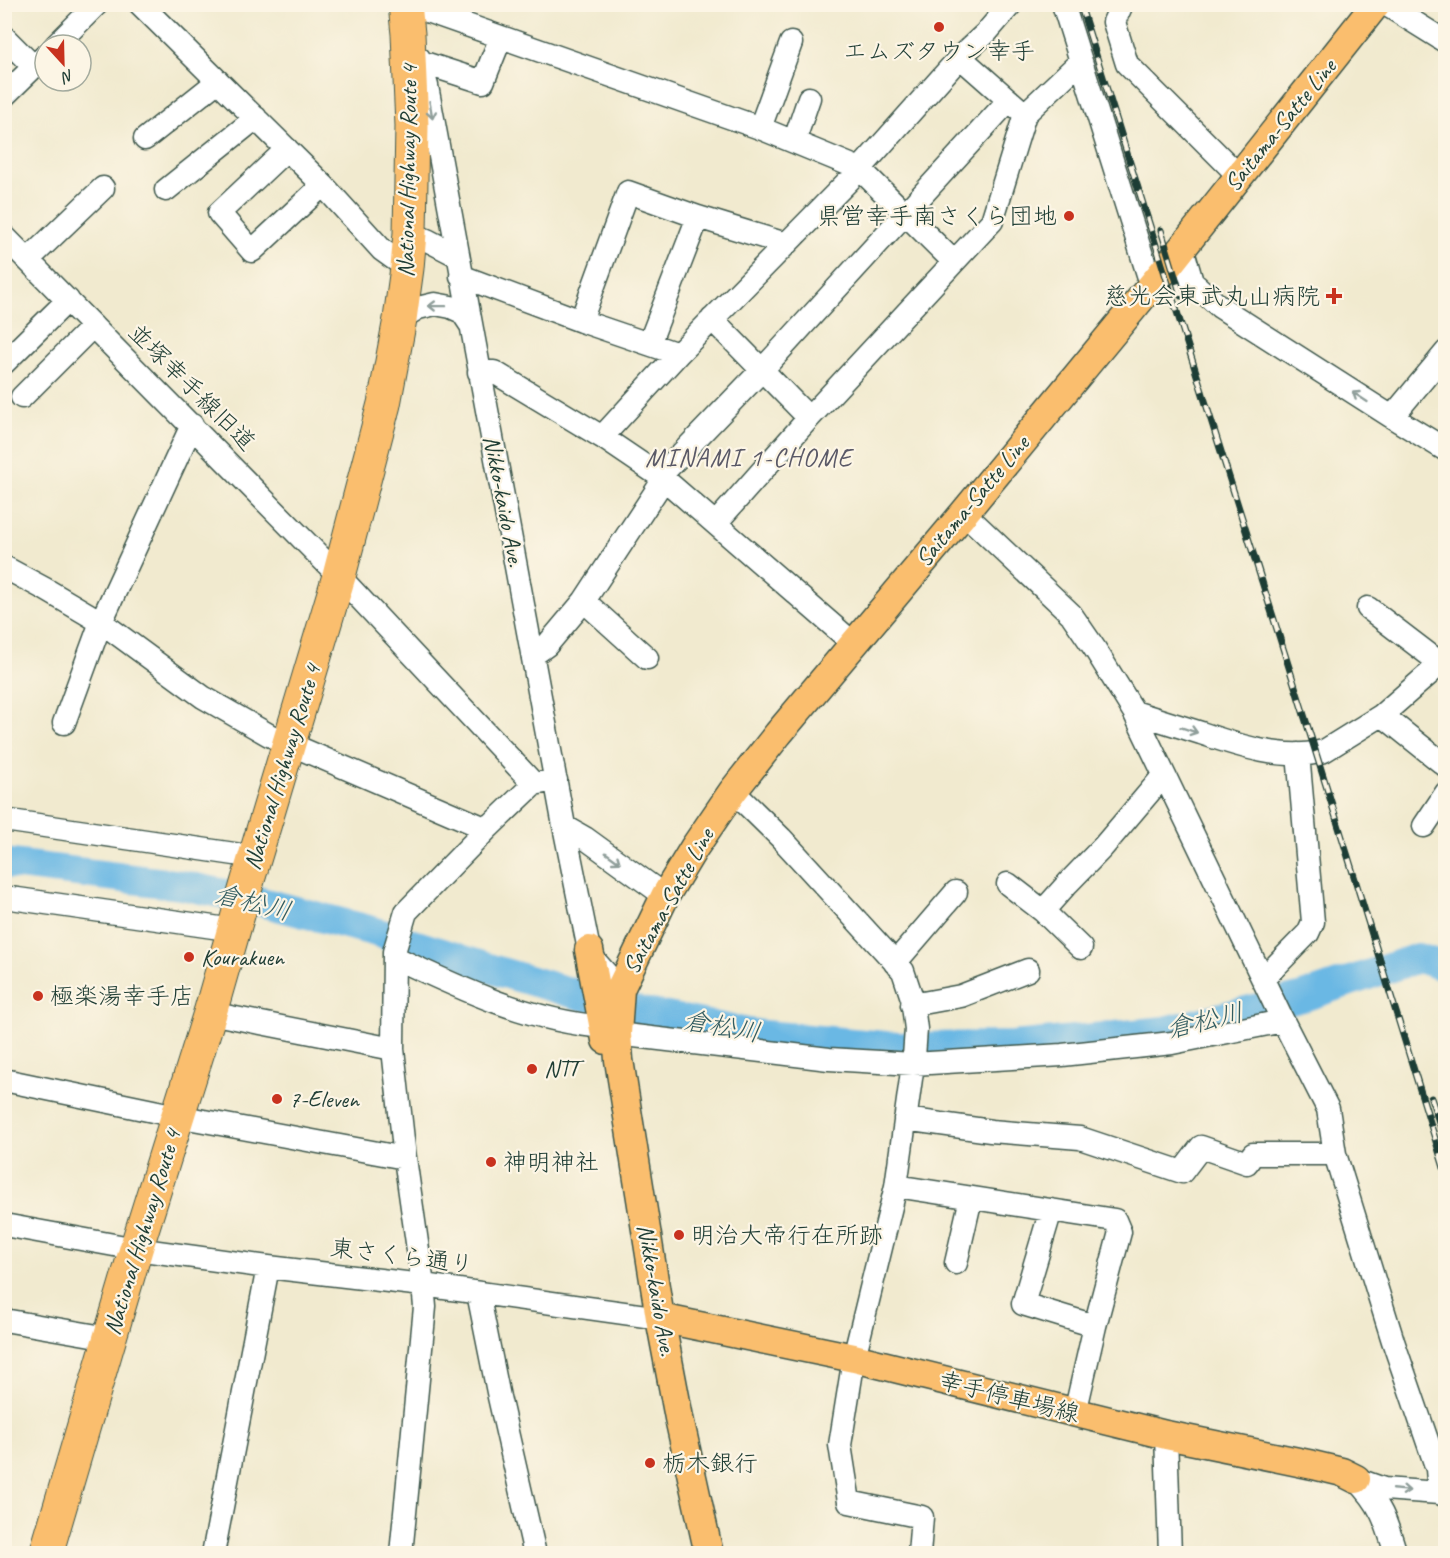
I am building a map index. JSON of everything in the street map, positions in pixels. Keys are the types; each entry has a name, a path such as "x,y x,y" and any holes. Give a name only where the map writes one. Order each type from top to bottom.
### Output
{"highway":[{"name":"National Highway Route 4","path":"46,1554 136,1249 210,1013 339,576 384,404 394,359 410,233 412,126 410,26"}],"main road":[{"name":"Saitama-Satte Line","path":"611,1012 665,896 694,848 734,790 1182,247 1376,4"},
{"name":"Nikko-kaido Ave.","path":"590,950 611,1012 660,1318 709,1554"},
{"name":"幸手停車場線","path":"660,1318 854,1358 1166,1435 1313,1465 1342,1472 1356,1479"}],"street":[{"path":"68,33 97,4"},
{"path":"141,4 323,184 382,250 407,268"},
{"path":"602,437 678,354 860,169 960,57 986,33 1011,4"},
{"path":"1063,4 1151,284"},
{"path":"1122,4 1114,22 1127,64 1239,176"},
{"path":"1384,4 1446,42"},
{"path":"410,26 483,82 501,37"},
{"path":"410,26 501,37 760,128 860,169 954,262"},
{"name":"Nikko-kaido Ave.","path":"410,26 427,86 533,655 544,782 564,826 590,950"},
{"path":"4,37 33,58"},
{"path":"760,128 791,43"},
{"path":"960,57 1017,107"},
{"path":"533,655 547,645 584,602 662,478 906,214 1017,107 1082,61"},
{"path":"4,96 33,68"},
{"path":"145,139 218,81"},
{"path":"794,142 810,98"},
{"path":"716,523 809,418 992,221 1017,107"},
{"path":"166,190 256,118"},
{"path":"287,149 219,213 252,251 323,184"},
{"path":"28,260 103,188"},
{"path":"581,321 628,192 786,244"},
{"path":"649,344 699,217"},
{"path":"410,233 437,245 460,266 581,321 678,354"},
{"name":"並塚幸手線旧道","path":"4,236 544,782"},
{"path":"1182,247 1192,282 1220,307 1446,450"},
{"path":"4,363 68,300"},
{"path":"400,319 418,308 435,304 462,312 470,324"},
{"path":"712,319 809,418"},
{"path":"22,397 93,326"},
{"path":"1392,417 1446,352"},
{"path":"480,372 494,372 602,437 662,478 853,643"},
{"path":"64,723 101,622 192,425"},
{"path":"964,513 1071,614 1134,712 1282,1019 1328,1109 1335,1154 1393,1341 1437,1469 1442,1495 1384,1489 1356,1479"},
{"path":"4,567 101,622 203,697 269,735 487,829"},
{"path":"584,602 647,658"},
{"path":"1134,712 1249,749 1298,754 1324,751 1382,716 1443,661 1368,608"},
{"path":"1382,716 1446,766"},
{"path":"1263,979 1308,933 1313,922 1298,754"},
{"path":"1043,911 1103,847 1164,775"},
{"path":"400,1554 424,1307 393,1049 394,955 406,912 487,829 544,782"},
{"path":"734,790 903,971 912,1005 916,1029 896,1186 854,1358 840,1445 849,1502 922,1517 919,1554"},
{"path":"1424,826 1446,793"},
{"path":"4,820 251,868"},
{"path":"564,826 585,838 665,896"},
{"path":"1008,884 1043,911 1081,948"},
{"path":"895,963 956,892"},
{"path":"4,897 236,923"},
{"path":"394,955 460,989 518,1010 580,1025 611,1012 817,1058 913,1061 1062,1055 1172,1043 1282,1019"},
{"path":"912,1005 961,996 1029,970"},
{"path":"210,1013 393,1049"},
{"path":"4,1080 177,1116 405,1158"},
{"path":"905,1119 991,1131 1080,1138 1182,1172 1201,1147 1247,1163 1253,1154 1335,1154"},
{"path":"896,1186 1114,1220 1120,1232 1075,1413"},
{"path":"956,1263 971,1198"},
{"path":"1051,1210 1023,1304 1095,1326"},
{"name":"東さくら通り","path":"4,1225 136,1249 660,1318"},
{"path":"213,1554 268,1266"},
{"path":"478,1293 535,1554"},
{"path":"4,1320 110,1338"},
{"path":"1166,1435 1170,1554"},
{"path":"1356,1479 1370,1493 1380,1508 1396,1554"}],"waterway":[{"name":"倉松川","path":"4,863 181,885 250,899 373,931 627,1009 753,1034 897,1047 1013,1046 1165,1031 1303,997 1418,958 1446,967"}],"railway":[{"path":"1080,4 1446,1174"},
{"path":"1161,230 1181,296"},
{"path":"1431,1098 1446,1143"}],"place":[{"name":"エムズタウン幸手","path":"939,27"},
{"name":"県営幸手南さくら団地","path":"1069,216"},
{"name":"慈光会東武丸山病院","path":"1334,296"},
{"name":"Kourakuen","path":"189,957"},
{"name":"極楽湯幸手店","path":"38,996"},
{"name":"NTT","path":"532,1069"},
{"name":"7-Eleven","path":"277,1099"},
{"name":"神明神社","path":"491,1162"},
{"name":"明治大帝行在所跡","path":"679,1235"},
{"name":"栃木銀行","path":"650,1463"}],"district":[{"name":"MINAMI 1-CHOME","path":"749,457"}]}
